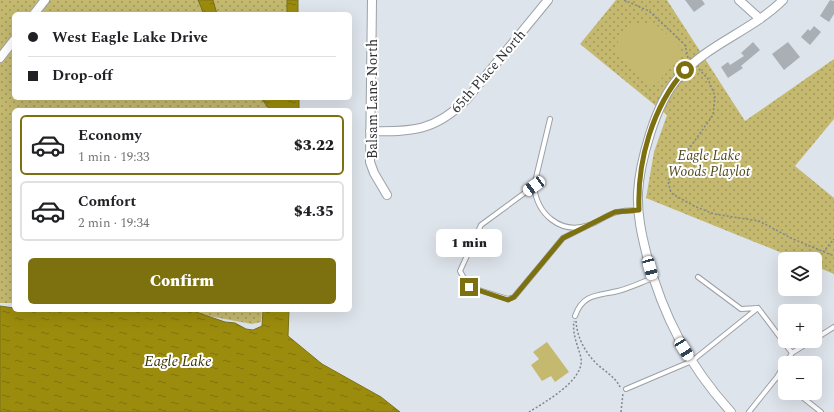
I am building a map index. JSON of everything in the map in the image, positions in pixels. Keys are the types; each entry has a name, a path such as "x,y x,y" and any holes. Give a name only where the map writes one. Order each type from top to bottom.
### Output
{"street":[{"path":"36,12 46,0"},
{"name":"Balsam Lane North","path":"372,0 370,162 374,173 387,195"},
{"name":"65th Place North","path":"370,131 412,131 440,122 453,113 466,100 548,0"},
{"path":"739,0 760,19"},
{"path":"731,412 717,396 692,361 664,310 653,278 642,237 638,194 644,152 657,114 677,79 693,63 760,19 783,0"},
{"path":"0,58 12,43"}],"lane":[{"path":"550,119 534,186 535,196 546,216 559,226 589,225"},
{"path":"534,186 481,225 460,271 469,287 508,300 514,297 563,238 615,212 639,210"},
{"path":"698,277 741,309 758,308"},
{"path":"575,316 578,308 587,299 598,294 618,291 653,278"},
{"path":"758,308 792,353"},
{"path":"624,390 692,361 758,308"},
{"path":"822,335 834,327"},
{"path":"790,356 800,348"},
{"path":"749,412 777,377"},
{"path":"806,400 821,412"}],"path":[{"path":"624,0 649,11 685,45 688,58 708,79 716,96 713,115 668,181 671,193 694,206 714,214 759,221 834,256"},
{"path":"823,252 834,239"},
{"path":"575,316 577,332 588,355 617,380 624,390 621,412"},
{"path":"529,412 560,392 572,380 578,371 581,363 573,332 575,316"}],"green space":[{"path":"0,0 290,0 291,12 12,12 12,100 282,100 280,108 12,108 12,303 0,303"},
{"name":"Eagle Lake Woods Playlot","path":"616,0 667,0 745,121 834,59 834,119 795,166 834,198 834,274 822,269 822,252 780,252 646,198 654,152 667,115 580,44"},
{"path":"654,23 678,44 681,51 675,63 656,85 651,85 615,50 619,39 634,24"},
{"path":"187,312 262,312 261,322 252,324"},
{"path":"547,342 569,372 555,382 551,376 542,381 531,365 539,359 533,352"}],"water":[{"path":"198,0 213,0 216,12 203,12"},
{"path":"287,0 298,0 298,12 287,12"},
{"path":"262,100 299,100 299,108 268,108"},
{"name":"Eagle Lake","path":"0,306 12,308 12,312 196,312 225,322 235,323 246,329 253,330 262,326 263,312 289,312 288,336 322,364 381,397 400,412 0,412"}],"building":[{"path":"685,0 702,0 705,4 694,12"},
{"path":"830,0 834,1 834,14 829,22 820,16"},
{"path":"814,26 821,32 810,45 801,37 808,29 810,31"},
{"path":"753,42 760,50 741,66 743,68 728,78 721,67 728,62 730,65 744,56 741,53"},
{"path":"788,42 800,57 784,70 772,54"}],"route":[{"path":"469,287 508,300 514,297 563,238 615,212 639,210 638,194 644,152 657,114 677,79 685,70"}]}
